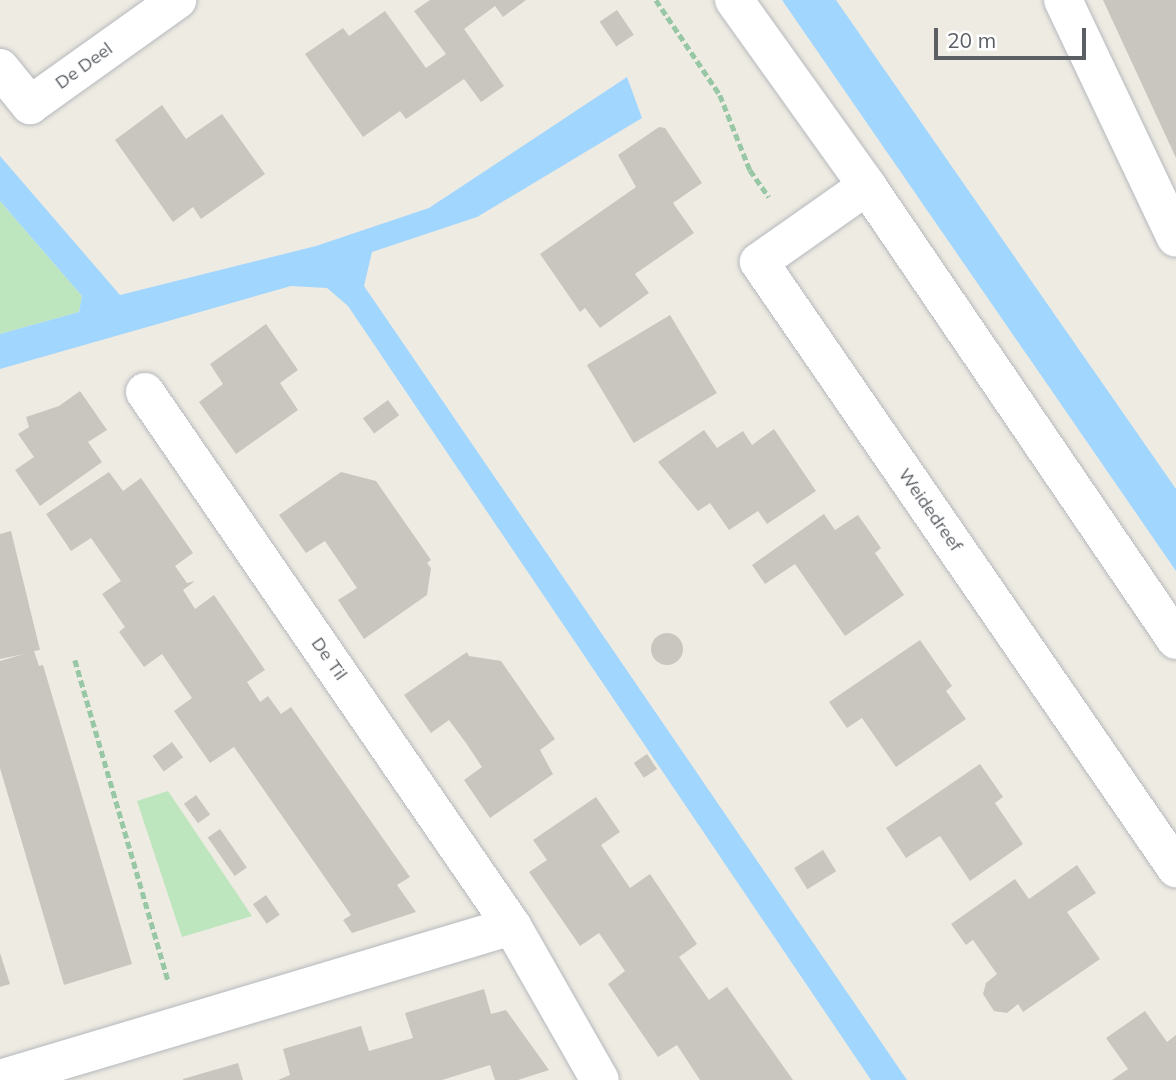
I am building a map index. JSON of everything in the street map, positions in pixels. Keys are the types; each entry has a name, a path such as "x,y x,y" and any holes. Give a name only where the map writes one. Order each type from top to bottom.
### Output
{"street":[{"name":"De Deel","path":"0,68 30,105 177,0"},
{"path":"734,0 867,186 1176,640"},
{"path":"1063,0 1176,238"},
{"name":"Weidedreef","path":"867,186 759,262 1176,868"},
{"name":"De Til","path":"145,392 512,926 600,1080"},
{"path":"0,1079 512,926"}],"path":[{"path":"75,660 181,1025"}],"green space":[{"path":"0,201 82,296 79,312 0,334"},
{"path":"168,791 252,916 182,937 137,801"}],"water":[{"path":"782,0 836,0 1176,489 1176,571"},
{"path":"627,77 642,118 477,217 372,252 364,286 907,1080 871,1080 348,306 327,288 291,286 0,369 0,334 79,312 82,296 0,201 0,156 120,295 316,246 429,208"}],"building":[{"path":"430,0 526,0 503,17 495,6 464,29 504,86 481,102 464,79 406,119 400,111 363,137 305,54 343,28 349,36 385,11 426,68 446,54 414,11"},
{"path":"1103,0 1176,0 1176,158"},
{"path":"617,10 634,35 616,47 600,22"},
{"path":"162,105 186,139 222,114 265,174 201,219 193,207 173,222 115,140"},
{"path":"659,127 665,128 702,183 673,203 694,233 635,274 649,293 600,328 585,308 580,312 540,254 636,187 618,155"},
{"path":"670,315 717,393 634,443 587,365"},
{"path":"266,324 298,370 280,383 298,410 236,454 199,402 223,384 210,364"},
{"path":"80,391 107,430 88,442 102,462 40,506 15,470 34,457 18,434 29,427 26,417 59,406"},
{"path":"388,400 399,415 374,434 363,418"},
{"path":"774,429 816,491 767,524 758,511 729,530 710,503 698,511 658,462 704,430 717,448 743,431 752,445"},
{"path":"109,472 123,491 141,478 193,553 175,566 187,583 195,581 183,590 195,609 214,595 265,670 247,682 260,702 268,696 281,714 291,707 410,877 397,885 416,912 352,933 343,920 351,915 234,747 210,763 174,711 192,698 162,654 144,667 119,632 125,627 102,594 121,581 91,538 71,551 46,514"},
{"path":"341,472 376,481 431,560 427,563 431,568 427,595 364,639 338,600 357,588 325,541 306,553 279,515"},
{"path":"824,514 835,530 858,515 881,548 875,553 904,595 845,636 795,564 765,584 752,565"},
{"path":"11,531 40,650 34,651 39,666 43,665 132,964 64,985 0,768 0,661 24,654 0,659 0,534"},
{"path":"667,633 679,637 683,649 679,661 667,665 655,661 651,649 655,637"},
{"path":"920,640 952,686 946,691 966,719 896,767 862,718 847,728 829,702"},
{"path":"467,652 469,656 501,661 555,739 540,750 553,774 490,818 464,780 482,767 466,743 449,720 431,733 404,695"},
{"path":"172,742 183,757 164,771 153,756"},
{"path":"647,754 657,769 644,778 634,763"},
{"path":"980,764 1003,797 995,803 1023,844 970,881 940,836 906,858 886,828"},
{"path":"196,795 210,814 198,823 184,804"},
{"path":"596,797 620,832 601,845 630,888 650,874 697,944 679,957 709,1000 727,987 793,1080 700,1080 677,1045 658,1057 608,984 625,971 599,933 580,946 529,872 547,860 533,840"},
{"path":"220,829 247,868 235,876 208,838"},
{"path":"823,850 836,871 807,889 794,868"},
{"path":"1077,865 1096,893 1067,912 1100,959 1023,1012 1018,1004 1007,1013 994,1011 983,994 986,983 997,974 973,940 966,945 951,924 1015,879 1029,899"},
{"path":"266,895 280,915 267,924 253,904"},
{"path":"0,953 10,984 0,987"},
{"path":"484,989 491,1014 506,1010 549,1070 518,1080 495,1080 490,1065 442,1080 278,1080 290,1075 283,1049 361,1026 369,1051 413,1038 405,1013"},
{"path":"1145,1011 1167,1042 1176,1035 1176,1080 1112,1080 1128,1069 1106,1038"},
{"path":"238,1063 243,1080 183,1080 183,1079"}]}
